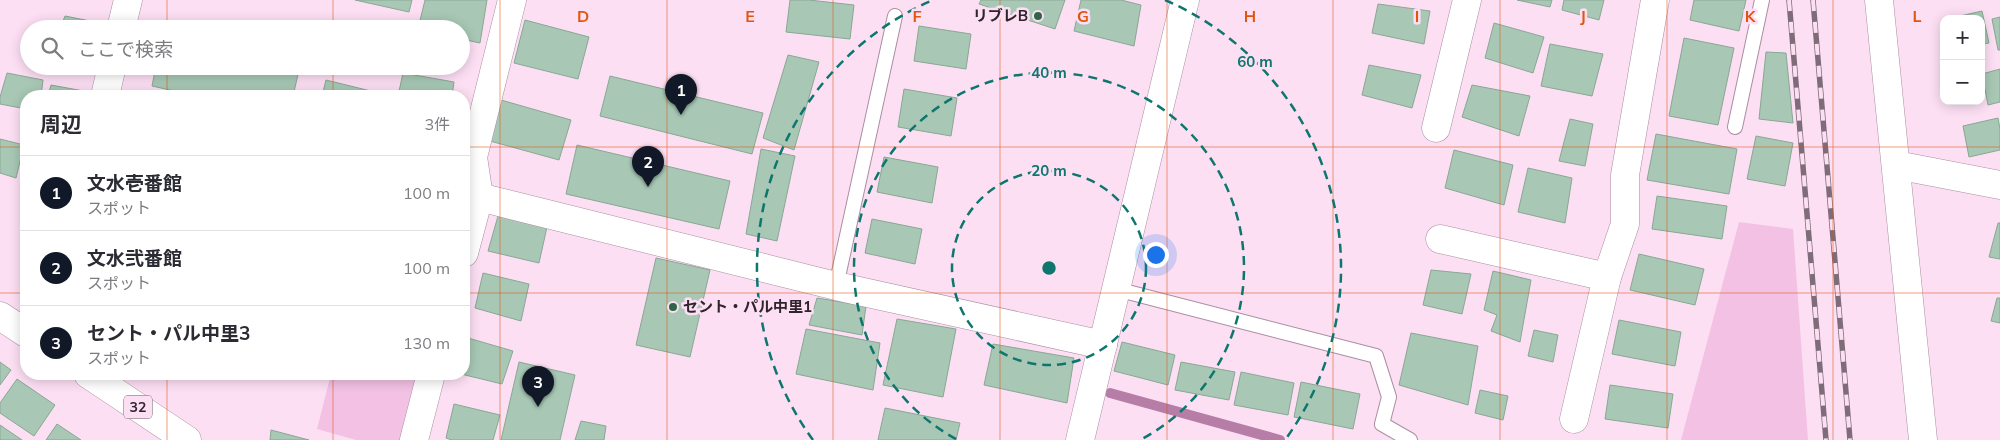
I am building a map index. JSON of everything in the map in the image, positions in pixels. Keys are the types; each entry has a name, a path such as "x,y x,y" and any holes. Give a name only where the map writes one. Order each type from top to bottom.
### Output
{"street":[{"path":"123,20 128,0"},
{"path":"470,231 479,197 473,157 512,0"},
{"path":"1080,440 1184,0"},
{"path":"1436,128 1467,0"},
{"path":"1574,419 1607,277 1625,224 1625,175 1655,0"},
{"path":"1879,0 1923,440"},
{"path":"106,90 110,75"},
{"path":"1896,165 2000,185"},
{"path":"479,197 836,286 1103,345"},
{"path":"1440,240 1607,277"},
{"path":"0,316 20,329"},
{"name":"32","path":"97,380 187,440"},
{"path":"414,440 430,380"}],"lane":[{"path":"1735,127 1762,0"},
{"path":"836,286 895,16"},
{"path":"1116,289 1376,356 1389,396 1382,424 1410,440"}],"shaded area":[{"path":"1739,222 1793,229 1808,440 1681,440"},
{"path":"329,380 416,380 400,440 356,440 317,429"}],"building":[{"path":"355,0 412,0 409,12"},
{"path":"425,0 487,0 480,43 470,41 470,20 420,20"},
{"path":"790,0 854,5 850,39 786,32"},
{"name":"リブレB","path":"981,0 1065,0 1055,29 979,4"},
{"path":"1081,0 1121,0 1141,5 1134,46 1074,31"},
{"path":"1517,0 1552,0 1550,7"},
{"path":"1564,0 1604,0 1599,20 1562,10"},
{"path":"1694,0 1746,0 1739,31 1690,20"},
{"path":"1378,4 1430,11 1424,44 1372,33"},
{"path":"1982,11 1983,15 1964,15"},
{"path":"65,16 85,20 63,20"},
{"path":"2000,17 2000,50 1998,50 1992,19"},
{"path":"525,20 589,37 578,79 514,63"},
{"path":"1494,23 1544,37 1533,73 1485,58"},
{"path":"1985,25 1989,43 1985,44"},
{"path":"919,26 971,34 966,69 914,61"},
{"path":"1684,38 1734,48 1718,125 1669,116"},
{"path":"1550,44 1603,54 1592,96 1541,86"},
{"path":"1766,52 1786,53 1793,123 1759,119"},
{"path":"788,55 819,62 794,150 763,138"},
{"path":"1369,65 1421,75 1412,108 1362,95"},
{"path":"2000,69 2000,102 1988,105 1985,90 1985,73"},
{"path":"7,73 43,80 42,90 20,90 20,108 0,104 0,97"},
{"path":"154,75 298,75 294,90 170,90 152,86"},
{"path":"403,75 414,75 454,82 453,90 399,90"},
{"path":"610,76 763,113 752,154 600,116"},
{"path":"326,80 367,90 324,90"},
{"path":"51,85 78,90 50,90"},
{"path":"1472,85 1530,96 1519,136 1462,117"},
{"path":"904,89 957,98 951,136 898,127"},
{"path":"501,100 571,120 559,160 490,141"},
{"path":"1998,118 2000,150 1969,157 1963,126"},
{"path":"1570,119 1593,124 1585,166 1559,161"},
{"path":"1656,134 1737,149 1729,194 1647,180"},
{"path":"1756,136 1793,143 1785,186 1747,179"},
{"path":"0,139 20,144 20,162 16,178 0,173"},
{"path":"577,145 730,181 719,229 566,194"},
{"path":"761,149 795,156 777,241 746,234"},
{"path":"1454,150 1513,165 1504,205 1445,188"},
{"path":"884,157 938,167 932,203 877,192"},
{"path":"1528,168 1572,178 1565,223 1518,212"},
{"path":"1657,196 1727,206 1722,239 1652,229"},
{"path":"498,216 547,227 539,263 488,251"},
{"path":"872,219 922,229 915,264 865,253"},
{"path":"1998,223 2000,223 2000,259 1989,257"},
{"path":"1639,254 1704,269 1695,305 1630,290"},
{"name":"セント・パル中里1","path":"656,258 710,270 690,357 636,345"},
{"path":"1431,270 1471,274 1462,314 1423,305"},
{"path":"1493,271 1531,280 1520,342 1491,331 1497,315 1484,310"},
{"path":"483,273 529,284 521,321 475,308"},
{"path":"817,298 866,306 862,335 809,325"},
{"path":"1997,298 2000,298 2000,323 1991,321"},
{"path":"897,319 956,329 943,397 883,385"},
{"path":"1619,320 1681,332 1675,366 1612,354"},
{"path":"806,329 880,343 873,390 796,374"},
{"path":"1534,330 1558,335 1553,362 1528,356"},
{"path":"1411,333 1478,346 1468,405 1399,385"},
{"path":"470,339 513,351 502,384 470,376"},
{"path":"1122,342 1175,355 1168,385 1114,371"},
{"path":"993,344 1074,358 1067,403 984,385"},
{"path":"0,362 11,370 0,385"},
{"path":"519,362 575,375 560,440 501,440"},
{"path":"1181,362 1235,372 1229,400 1175,390"},
{"path":"1241,372 1294,383 1288,415 1234,405"},
{"path":"17,379 55,405 34,436 0,413 0,403"},
{"path":"1301,382 1360,394 1353,429 1294,417"},
{"path":"1610,385 1673,394 1668,428 1605,419"},
{"path":"1480,390 1508,396 1503,420 1475,413"},
{"path":"454,404 500,415 493,440 452,440 446,438"},
{"path":"885,408 960,423 956,440 878,440"},
{"path":"581,421 606,426 604,440 575,440"},
{"path":"57,424 81,440 46,440"},
{"path":"0,425 22,440 0,440"},
{"path":"271,430 309,440 270,440"}],"waterway":[{"path":"1110,393 1280,440"}],"railway":[{"path":"1789,0 1826,440"},
{"path":"1813,0 1850,440"}],"place":[{"name":"リブレB","path":"1038,16"},
{"name":"文水壱番館","path":"681,115"},
{"name":"文水弐番館","path":"648,187"},
{"name":"セント・パル中里1","path":"673,307"},
{"name":"セント・パル中里3","path":"538,407"}]}
